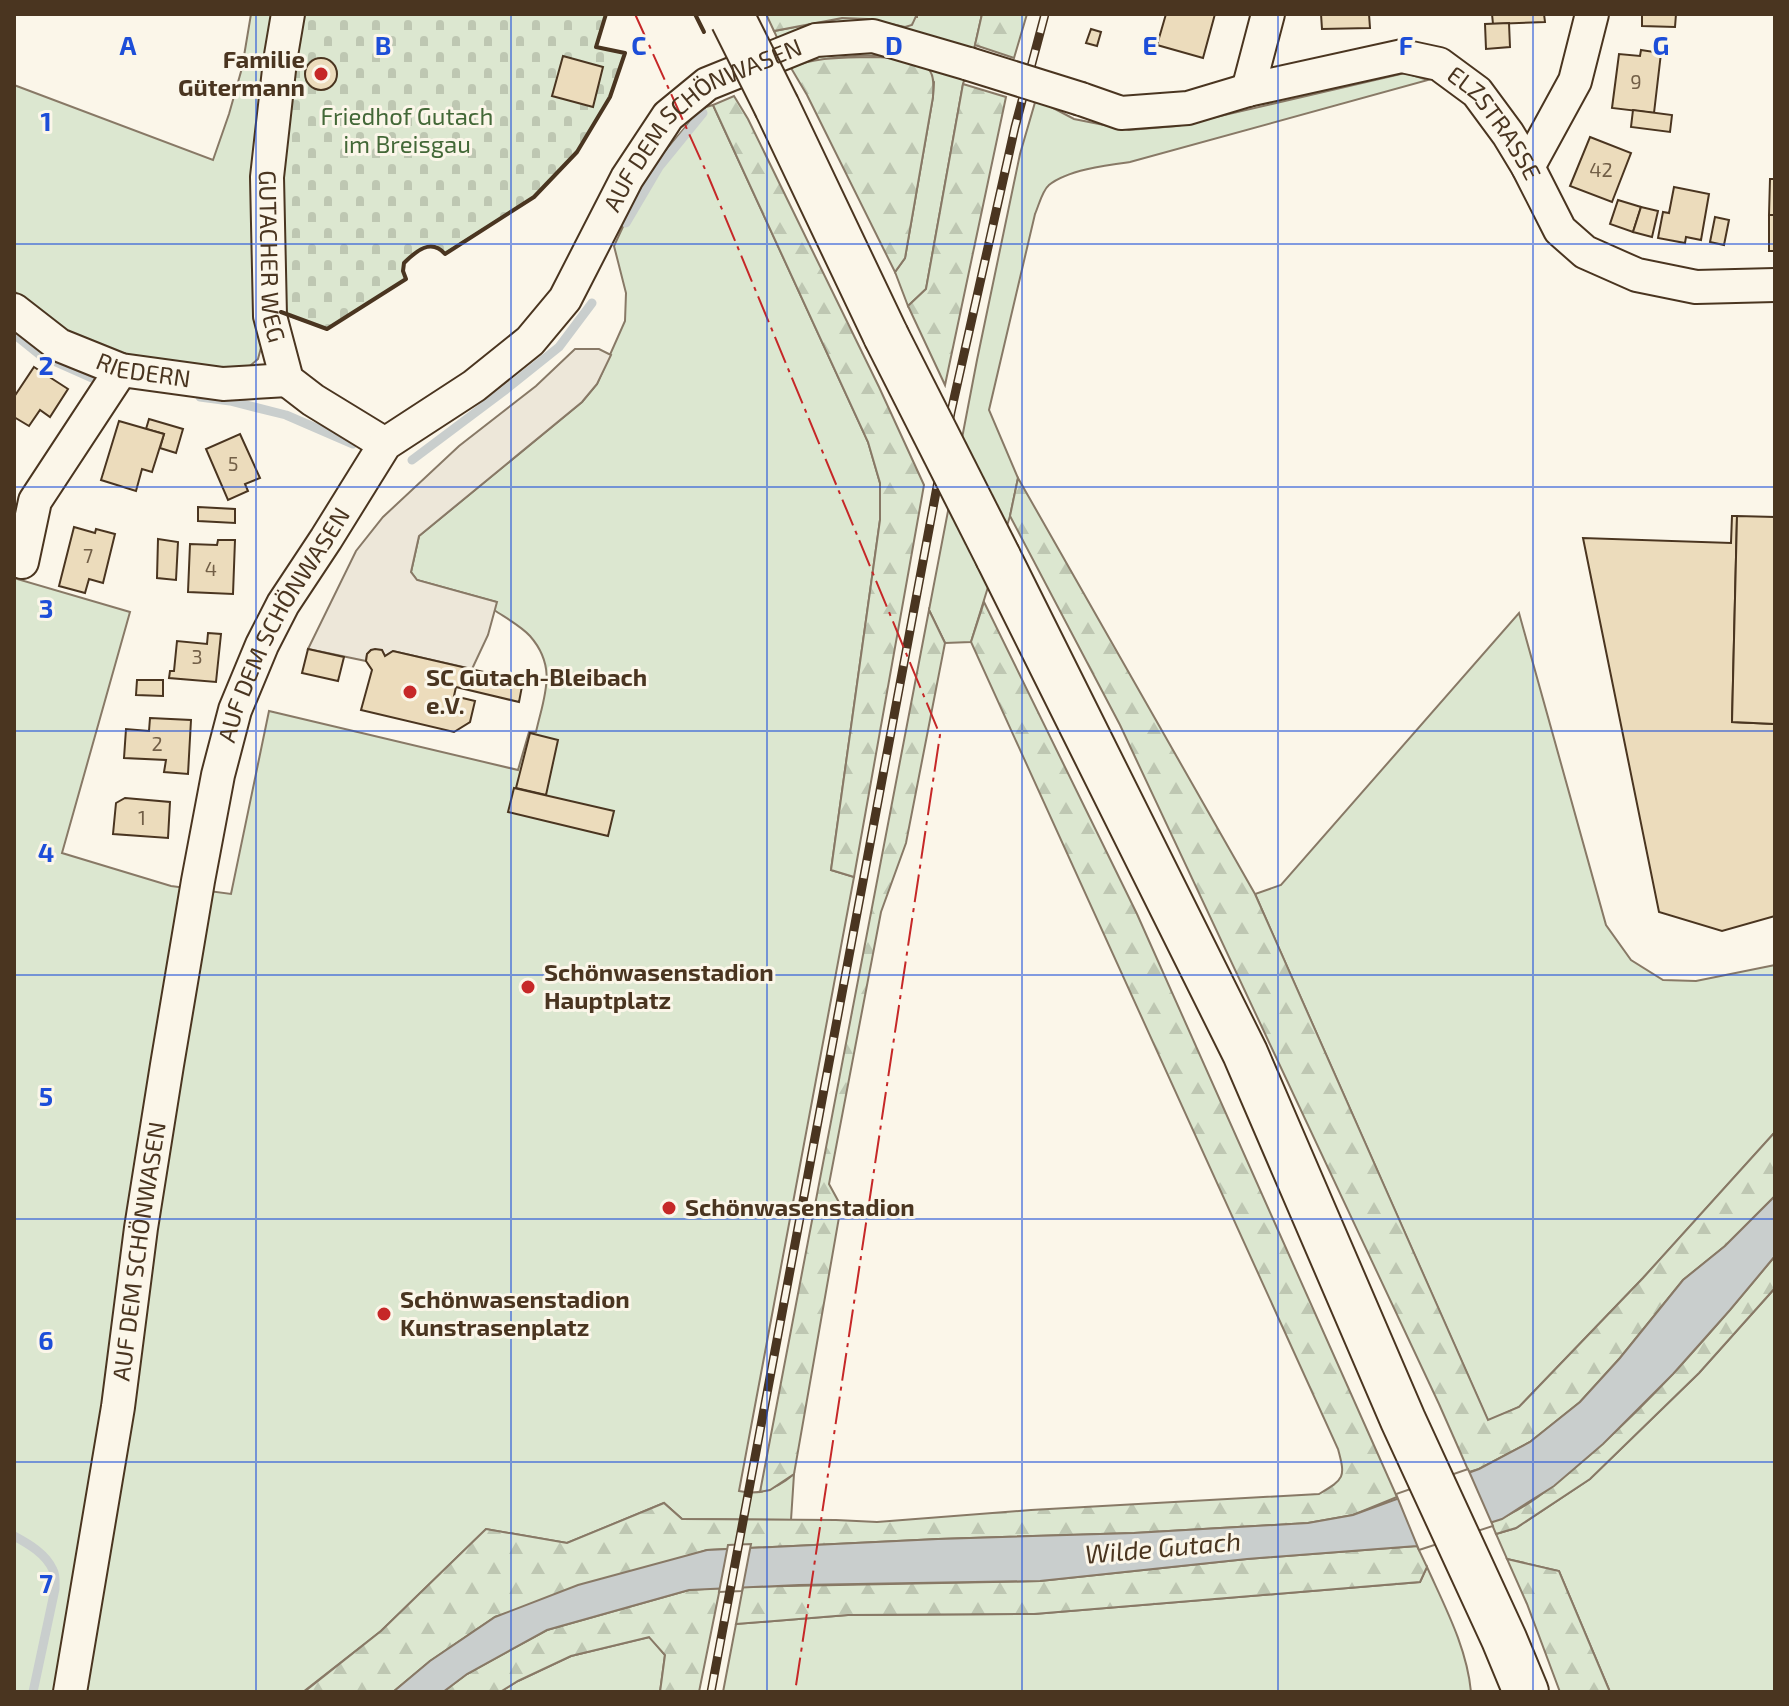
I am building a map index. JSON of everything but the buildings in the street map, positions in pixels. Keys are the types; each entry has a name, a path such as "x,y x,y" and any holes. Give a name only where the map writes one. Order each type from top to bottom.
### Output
{"highway":[{"path":"732,16 886,336 1245,1053 1403,1420 1526,1692"},
{"path":"1492,1692 1494,1618"}],"street":[{"name":"GUTACHER WEG","path":"287,380 270,316 267,177 288,14"},
{"path":"1248,90 1268,14"},
{"path":"1528,167 1575,81 1592,14"},
{"name":"AUF DEM SCHÖNWASEN","path":"70,1692 118,1407 162,1095 218,775 235,710 283,604 385,444 474,386 530,341 565,299 627,178 668,116 707,84 816,40 873,36 1081,99"},
{"name":"ELZSTRASSE","path":"1081,99 1121,113 1188,108 1248,90 1402,56 1439,64 1477,92 1528,167 1560,230 1585,252 1637,275 1696,287 1775,285"},
{"name":"RIEDERN","path":"14,310 59,345 121,370 223,384 287,380"},
{"path":"22,562 35,501 121,370"},
{"path":"287,380 313,400 385,444"}],"green space":[{"path":"251,14 301,14 258,359 245,370 141,361 78,338 45,317 14,291 14,85 213,160 242,68"},
{"name":"Friedhof Gutach im Breisgau","path":"301,14 606,14 596,47 625,53 610,97 577,152 534,197 445,253 429,246 419,251 404,263 406,279 327,329 281,313 280,153"},
{"path":"766,14 917,14 912,25 905,27 868,19 842,18 774,31"},
{"path":"917,14 982,14 963,84 926,289 908,306 895,272 905,258 934,82 902,61 879,56 830,58 791,68 774,31 842,18 917,17"},
{"path":"982,14 1027,14 1014,58 975,45"},
{"path":"874,57 920,63 930,71 933,80 933,97 905,258 895,272 791,68 821,60"},
{"path":"1405,73 1428,80 1130,162 1076,172 1047,188 1035,214 989,410 1018,478 1010,516 971,642 945,643 929,610 1020,154 1036,99 1074,119 1129,130 1177,126"},
{"path":"963,84 1006,97 945,385 908,306 926,289"},
{"path":"734,96 879,387 924,485 854,877 831,870 880,520 880,483 868,442 713,105"},
{"path":"713,105 868,442 880,483 880,520 831,870 854,877 739,1491 768,1490 794,1474 791,1520 682,1519 664,1503 567,1543 486,1529 381,1631 303,1692 14,1692 14,578 130,612 62,853 171,886 231,894 269,711 518,770 529,732 536,732 546,682 544,659 526,632 494,610 496,602 417,580 411,572 419,536 582,402 597,384 625,321 626,293 614,246 645,179 694,117"},
{"path":"1018,478 1255,894 1488,1420 1519,1407 1643,1278 1775,1132 1775,1196 1725,1246 1683,1280 1580,1402 1530,1442 1479,1469 1469,1472 1120,725 1010,516"},
{"path":"984,602 1137,914 1397,1497 1353,1515 1308,1523 707,1550 495,1617 430,1661 393,1692 304,1692 381,1631 486,1529 567,1543 664,1503 682,1519 877,1522 1319,1494 1341,1477 1338,1449 971,642"},
{"path":"929,610 945,643 906,843 881,912 829,1184 841,1206 794,1474 770,1490 760,1492"},
{"path":"1519,613 1606,925 1631,960 1663,980 1696,981 1775,965 1775,1132 1643,1278 1519,1407 1488,1421 1255,894 1281,885"},
{"path":"1775,1256 1775,1288 1699,1373 1590,1479 1516,1528 1496,1534 1491,1522 1514,1512 1548,1490 1631,1417 1705,1338"},
{"path":"1775,1288 1775,1692 1610,1692 1559,1571 1507,1559 1496,1534 1516,1528 1590,1479 1699,1373"},
{"path":"1417,1546 1427,1567 1420,1582 1034,1614 848,1615 736,1624 743,1587 1040,1581 1247,1559"},
{"path":"1507,1559 1559,1571 1610,1692 1560,1692"},
{"path":"1427,1567 1460,1644 1471,1692 723,1692 736,1624 848,1615 1034,1614 1420,1582"},
{"path":"720,1588 699,1692 660,1692 665,1655 649,1637 571,1656 500,1692 443,1692 467,1674 547,1630 689,1590"},
{"path":"650,1637 665,1655 660,1692 500,1692 571,1656"}],"shaded area":[{"path":"575,349 599,349 611,355 597,384 582,402 419,536 411,572 417,580 497,602 488,635 472,669 393,651 385,656 381,650 371,650 366,661 308,649 356,551 383,517 459,446 536,386"}],"water":[{"name":"Wilde Gutach","path":"1775,1196 1775,1256 1730,1310 1673,1374 1603,1444 1554,1486 1502,1519 1417,1546 1247,1559 1040,1581 689,1590 547,1630 467,1674 443,1692 393,1692 430,1661 495,1617 578,1585 707,1550 1134,1533 1308,1523 1353,1515 1479,1469 1530,1442 1580,1402 1683,1280 1725,1246"}],"pier":[{"path":"1468,1469 1493,1526 1419,1550 1396,1494"},
{"path":"751,1544 742,1591 719,1592 728,1545"}],"waterway":[{"path":"626,223 659,167 703,113"},
{"path":"412,460 559,347 592,303"},
{"path":"14,334 40,355 94,379"},
{"path":"200,397 286,415 353,444"},
{"path":"14,1536 42,1554 55,1577 33,1692"}],"railway":[{"path":"711,1692 951,412 1015,127 1045,14"}],"wall":[{"path":"281,312 327,329 406,279 404,263 419,251 434,247 445,254 534,197 577,152 610,97 625,53 596,47 606,14"},
{"path":"695,14 704,32"}],"power":[{"path":"635,14 709,178 940,735 795,1692"}],"place":[{"name":"Familie Gütermann","path":"321,74"},
{"name":"SC Gutach-Bleibach e.V.","path":"410,692"},
{"name":"Schönwasenstadion Hauptplatz","path":"528,987"},
{"name":"Schönwasenstadion","path":"669,1208"},
{"name":"Schönwasenstadion Kunstrasenplatz","path":"384,1314"}]}
